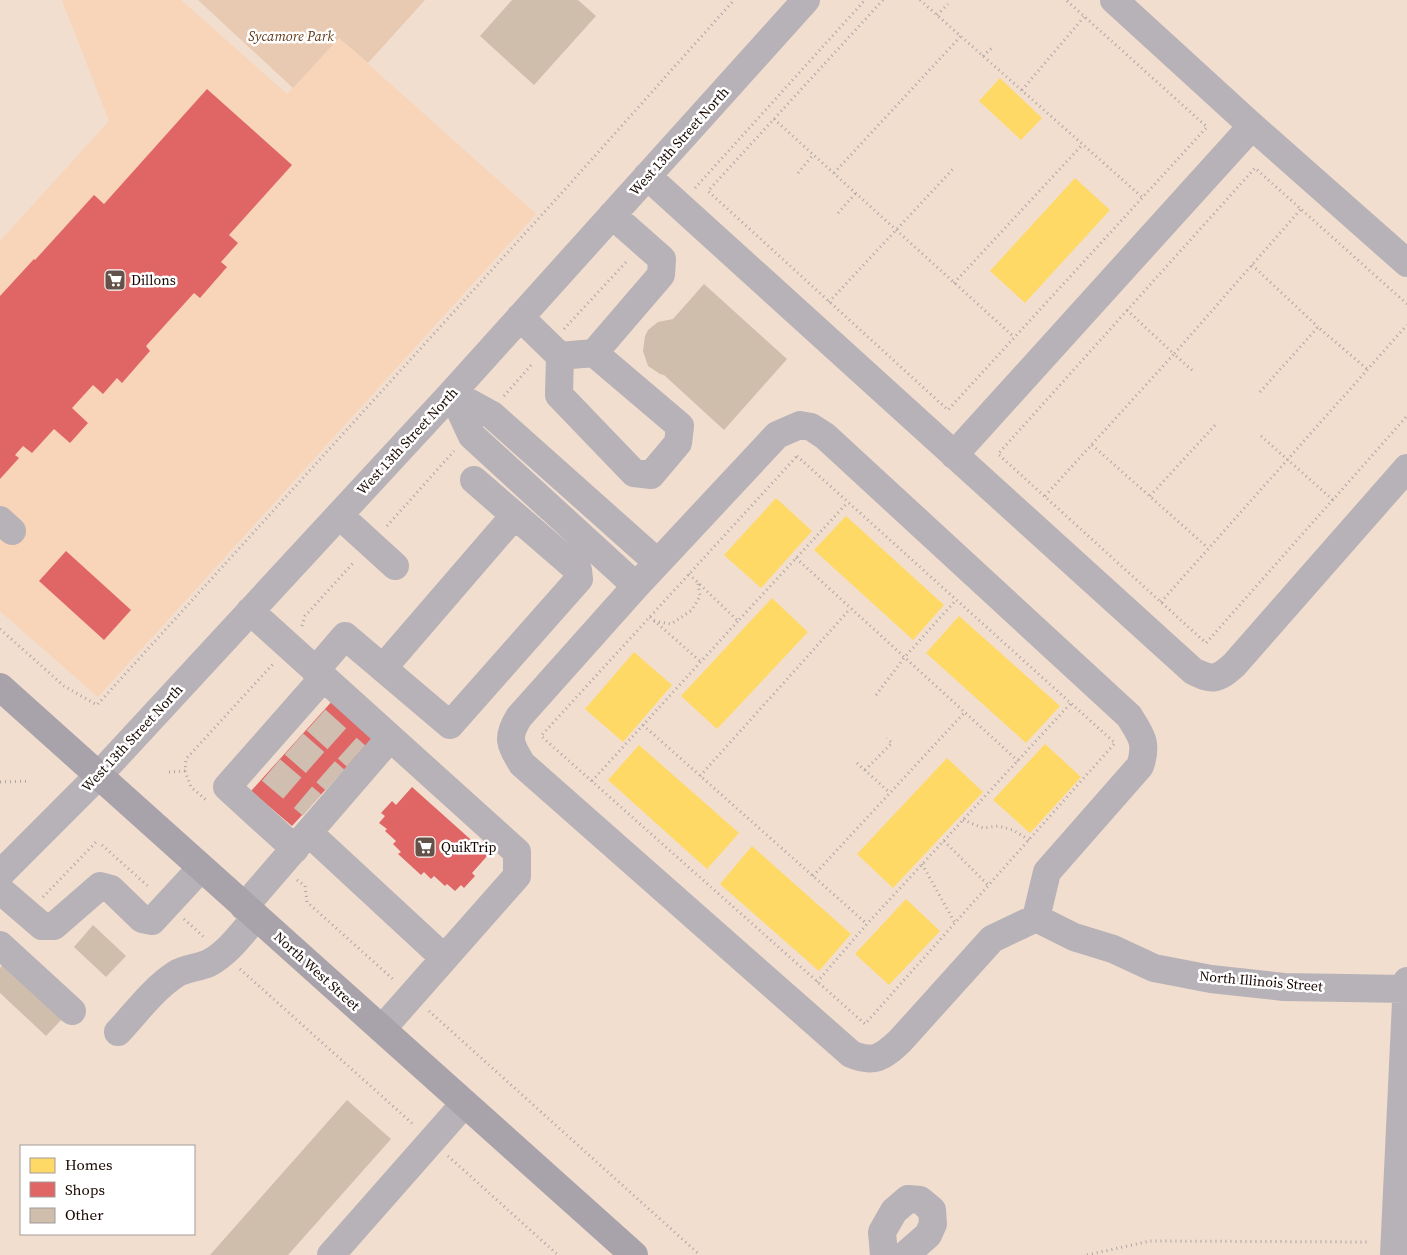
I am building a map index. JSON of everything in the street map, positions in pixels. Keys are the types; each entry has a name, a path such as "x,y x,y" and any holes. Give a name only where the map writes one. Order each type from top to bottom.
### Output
{"main road":[{"name":"North West Street","path":"0,687 629,1253"}],"street":[{"name":"West 13th Street North","path":"0,874 98,776 452,393 806,0"},
{"path":"1114,0 1252,126 1407,263"},
{"path":"954,455 1252,126"},
{"path":"647,176 1193,671 1204,677 1214,679 1223,675 1234,665 1407,468"},
{"path":"594,353 661,275 662,259 612,215"},
{"path":"520,317 555,351 559,395 634,473 651,475 678,443 680,426 594,353 555,351"},
{"path":"452,393 480,423 657,562"},
{"path":"480,423 472,436 636,586"},
{"path":"800,425 811,427 825,436 1129,716 1143,741 1145,754 1140,766 1047,872 1036,918 992,939 886,1054 877,1059 862,1059 851,1054 522,764 515,753 510,741 512,729 519,717 636,586 777,435 800,425"},
{"path":"444,958 304,833 227,787 263,762 308,712 319,674 345,636 450,724 579,579 578,570 474,480"},
{"path":"339,515 395,566"},
{"path":"383,668 514,516"},
{"path":"250,611 517,852 517,876 382,1029"},
{"path":"118,1032 158,988 176,974 190,967 207,964 223,954 304,833 340,785 362,761 390,738"},
{"path":"0,890 42,926 54,926 100,886 111,889 142,919 152,921 201,868"},
{"name":"North Illinois Street","path":"1036,918 1074,937 1113,949 1154,968 1211,979 1284,987 1407,989"},
{"path":"0,946 72,1011"},
{"path":"1395,1249 1407,981"},
{"path":"331,1255 464,1104"},
{"path":"884,1255 882,1232 894,1211 908,1199 920,1200 932,1210 934,1224 928,1235 905,1255"}],"path":[{"path":"0,629 64,686 97,705 734,0"},
{"path":"678,205 865,0"},
{"path":"883,0 708,191 948,410 1207,126 1066,0"},
{"path":"920,0 1142,197"},
{"path":"937,15 948,4"},
{"path":"1022,90 1084,17"},
{"path":"834,173 961,36"},
{"path":"983,56 993,47"},
{"path":"774,119 1014,338"},
{"path":"954,283 1082,144"},
{"path":"798,173 813,154"},
{"path":"1407,304 1255,168 998,454 1206,644 1407,416"},
{"path":"829,302 953,169"},
{"path":"838,213 856,193"},
{"path":"1045,496 1174,354 1301,209"},
{"path":"213,806 191,787 185,771 186,759 300,638 305,616 480,423 555,351 644,243"},
{"path":"1252,266 1367,369"},
{"path":"1127,310 1192,371"},
{"path":"1160,602 1407,325"},
{"path":"1260,392 1318,327"},
{"path":"1150,496 1217,423"},
{"path":"1261,436 1333,500"},
{"path":"1092,445 1208,548"},
{"path":"797,456 1115,744 865,1024 541,736 689,574 797,456"},
{"path":"592,781 848,502"},
{"path":"796,558 964,713 1018,760"},
{"path":"689,574 738,621"},
{"path":"654,621 671,624 692,610 700,596 698,582"},
{"path":"876,695 904,658 956,600"},
{"path":"700,776 850,609"},
{"path":"650,617 701,662"},
{"path":"817,982 867,924 1071,704"},
{"path":"813,876 964,713"},
{"path":"643,725 867,924"},
{"path":"865,770 892,743 887,738"},
{"path":"857,762 890,793"},
{"path":"169,772 185,771"},
{"path":"0,782 30,781"},
{"path":"964,820 983,828 998,826 1013,830 1029,840"},
{"path":"304,833 306,902 700,1255"},
{"path":"27,914 97,841"},
{"path":"944,841 989,886"},
{"path":"102,845 558,1255"},
{"path":"922,864 955,923"},
{"path":"1087,1255 1150,1241 1395,1249"}],"shaded area":[{"path":"62,0 181,0 287,94 339,38 536,214 98,697 0,611 0,241 109,121"}],"green space":[{"name":"Sycamore Park","path":"198,0 425,0 368,63 339,38 293,88"}],"building: Homes":[{"path":"1000,78 1042,118 1021,140 979,101"},
{"path":"1075,178 1110,210 1025,303 990,271"},
{"path":"776,498 812,531 761,588 724,555"},
{"path":"846,516 944,605 913,640 814,550"},
{"path":"772,598 808,632 717,729 681,696"},
{"path":"959,616 1060,706 1026,743 926,653"},
{"path":"634,652 672,685 623,742 585,709"},
{"path":"1045,744 1081,777 1030,833 993,800"},
{"path":"639,745 739,833 707,869 608,780"},
{"path":"947,758 983,792 893,888 857,854"},
{"path":"752,846 851,934 819,971 720,884"},
{"path":"906,899 940,931 889,985 855,954"}],"building: Shops":[{"name":"Dillons","path":"207,89 292,165 229,235 238,243 221,262 227,267 200,298 194,293 146,346 150,351 122,383 117,378 103,394 93,385 72,408 88,423 70,443 54,429 32,453 23,446 15,455 19,458 0,479 0,296 94,195 104,204"},
{"path":"66,551 131,610 104,640 39,581"},
{"path":"334,699 374,737 292,826 251,791"},
{"path":"412,787 488,855 472,873 475,876 464,888 461,885 455,891 447,884 445,886 434,876 431,879 424,872 421,875 398,854 401,852 393,844 396,841 385,831 387,829 379,823 385,816 381,813 392,801 396,805"}],"building: Other":[{"path":"512,0 578,0 596,16 534,85 480,36"},
{"path":"704,284 787,359 724,430 664,375 648,366 643,351 645,336 648,330 658,322 673,319"},
{"path":"93,925 126,956 106,977 74,947"},
{"path":"4,963 63,1018 46,1036 0,993 0,968"},
{"path":"347,1100 391,1139 288,1255 210,1255"}],"tunnel":[{"path":"316,720 356,756"},
{"path":"294,744 335,780"},
{"path":"271,770 312,805"}],"place":[{"name":"Dillons","path":"115,280"},
{"name":"QuikTrip","path":"425,847"}]}
